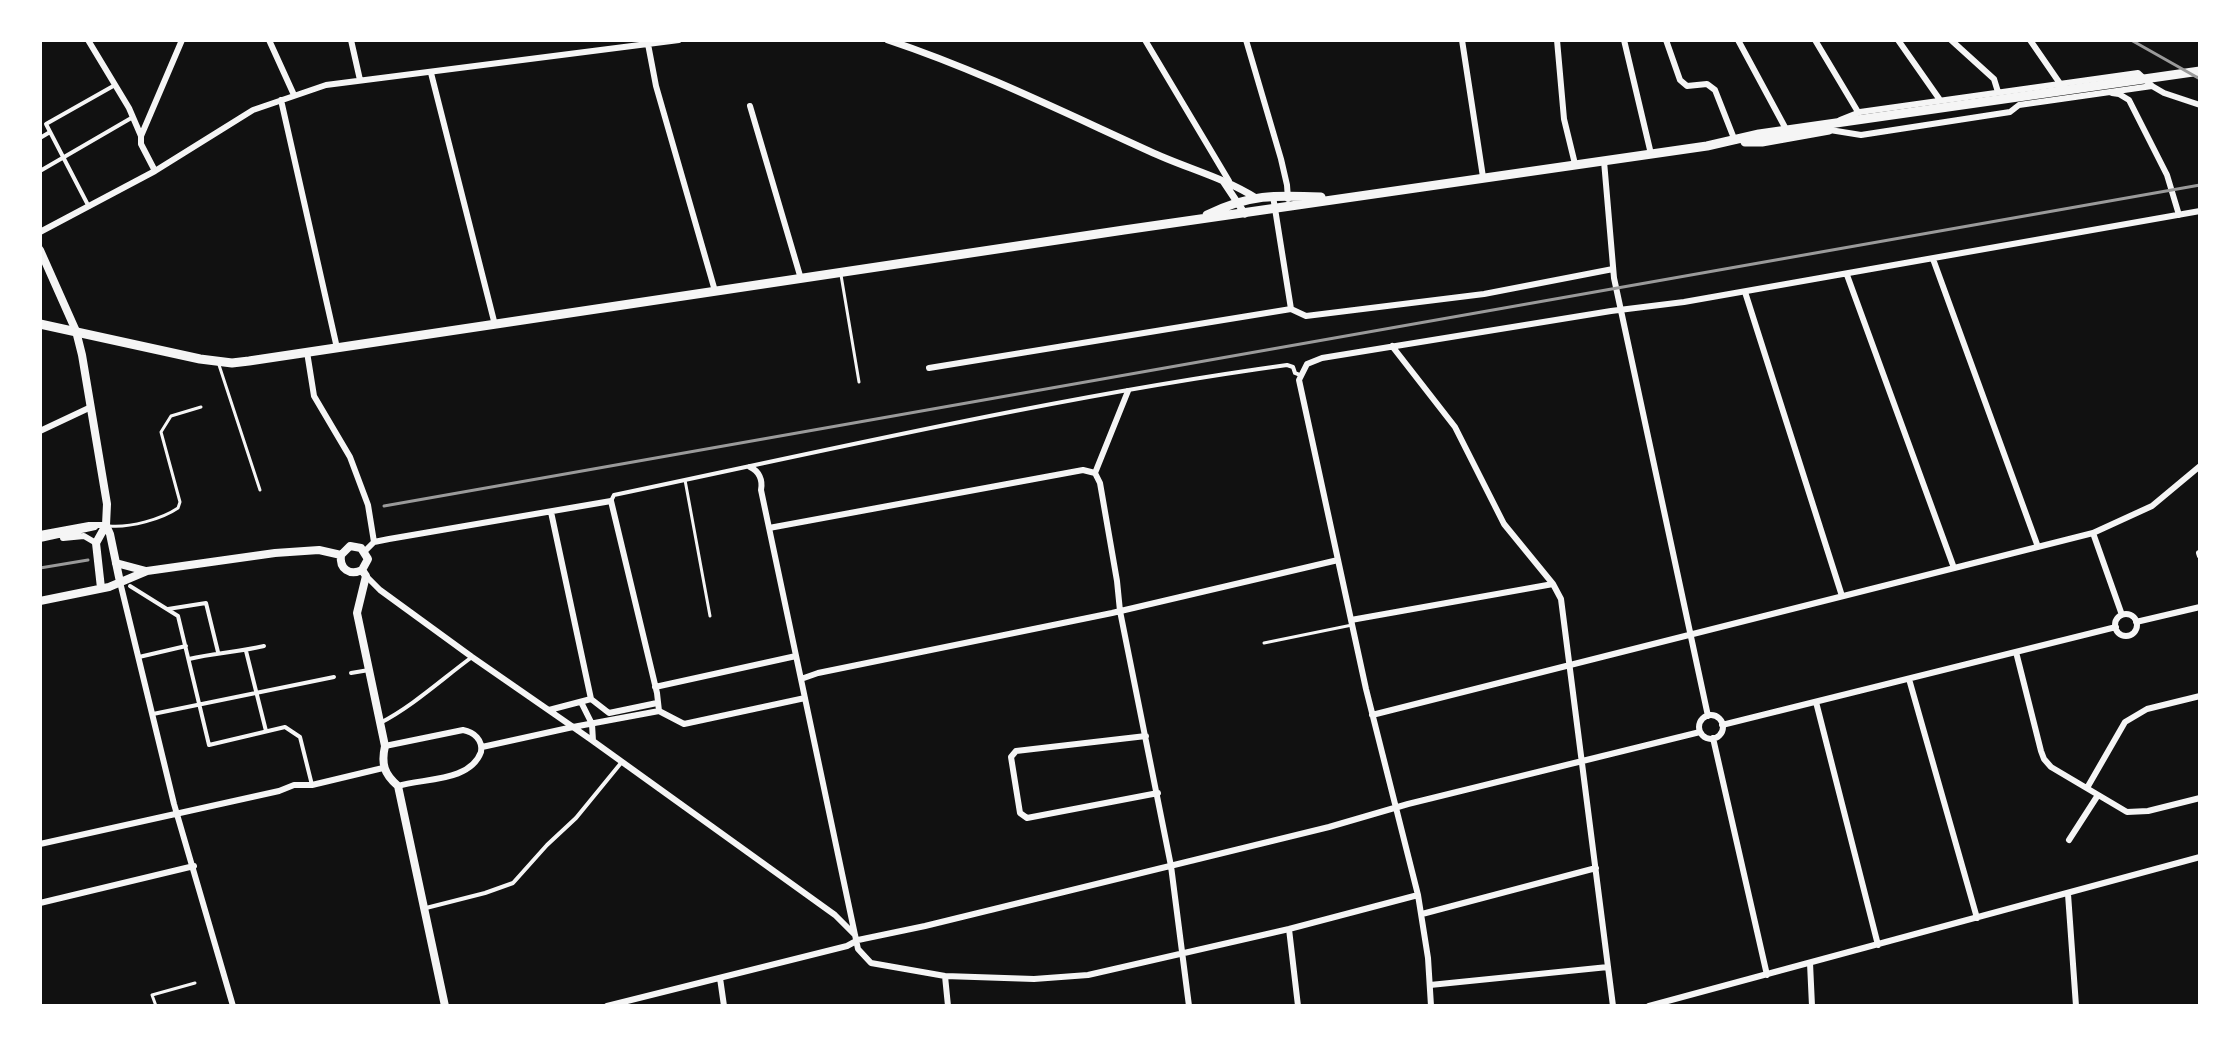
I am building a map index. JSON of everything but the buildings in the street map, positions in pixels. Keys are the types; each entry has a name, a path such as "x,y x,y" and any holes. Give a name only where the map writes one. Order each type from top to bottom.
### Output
{"main road":[{"path":"40,324 219,362 249,361 1276,210 1336,198 1761,138 1830,127 1856,117 2200,71"},
{"path":"1761,138 1787,131 1830,127"},
{"path":"1200,219 1233,200 1273,196 1336,198"},
{"path":"40,250 76,331 91,407 107,504 96,543 101,588"},
{"path":"101,526 110,534 120,582"},
{"path":"364,573 346,570 341,563 341,555 346,548 359,546 368,559 357,613 385,746 383,768 398,786 445,1006"},
{"path":"40,601 101,588 147,571 275,553 319,550 341,555"},
{"path":"116,563 147,571"}],"street":[{"path":"88,40 133,117 141,144 155,171"},
{"path":"141,136 182,40"},
{"path":"269,40 294,95"},
{"path":"351,40 360,80"},
{"path":"40,232 155,171 253,110 326,85 679,40"},
{"path":"888,40 957,65 1159,156 1226,181 1256,198"},
{"path":"1145,40 1226,181 1233,200 1245,214"},
{"path":"1246,40 1284,171 1287,207"},
{"path":"1462,40 1483,177"},
{"path":"1557,40 1564,119 1575,164"},
{"path":"1624,40 1651,154"},
{"path":"1666,40 1680,80 1687,86 1707,84 1715,90 1735,141"},
{"path":"1738,40 1787,131"},
{"path":"1815,40 1856,117 1940,100 2138,73 2164,93 2200,105"},
{"path":"1898,40 1940,100"},
{"path":"1951,40 1994,79 1998,92"},
{"path":"2030,40 2061,85"},
{"path":"648,42 656,86 716,292"},
{"path":"431,73 495,325"},
{"path":"89,207 46,124 115,85"},
{"path":"1830,127 1861,135 2010,112 2019,105 2152,86"},
{"path":"2103,92 2119,94 2129,100 2167,175 2179,215"},
{"path":"281,100 337,348"},
{"path":"750,106 801,279"},
{"path":"40,171 133,117"},
{"path":"40,138 50,132"},
{"path":"1604,161 1613,269 1708,716"},
{"path":"1273,196 1291,309 1299,315 1484,294 1613,269"},
{"path":"1431,1006 1422,914 1372,715 1338,560 1308,422 1300,375 1303,369 1312,361 1392,346 1847,275 2200,211"},
{"path":"1933,259 2038,547"},
{"path":"1847,275 1954,568"},
{"path":"1745,292 1842,596"},
{"path":"929,368 1291,309"},
{"path":"1392,346 1455,427 1504,524 1553,584 1561,599 1613,1006"},
{"path":"307,352 314,396 350,457 368,505 374,542"},
{"path":"659,711 611,501 614,495 819,450 1128,391 1287,365 1300,375"},
{"path":"1128,391 1095,473 1100,483 1120,611 1171,866 1189,1006"},
{"path":"40,431 91,407"},
{"path":"1372,715 2093,533 2152,506 2200,466"},
{"path":"750,467 759,474 858,940 862,955 871,963 945,976 1034,979 1088,975 1289,929 1418,895"},
{"path":"769,528 1083,470 1095,473"},
{"path":"365,551 374,542 611,501"},
{"path":"551,512 591,699 610,717"},
{"path":"40,538 101,526"},
{"path":"2093,533 2122,615"},
{"path":"40,538 84,536 96,543"},
{"path":"801,679 1120,611 1338,560"},
{"path":"364,573 380,590 472,657 835,915 858,940"},
{"path":"120,582 176,813 233,1006"},
{"path":"1352,622 1553,584"},
{"path":"130,586 178,616 209,745 285,727 300,737 312,785"},
{"path":"168,609 206,603 218,652"},
{"path":"2136,622 2200,607"},
{"path":"2122,615 2131,615 2136,622 2135,630 2129,635 2120,634 2116,627 2116,621 2122,615"},
{"path":"1722,725 2116,627"},
{"path":"139,657 186,646"},
{"path":"189,659 264,646"},
{"path":"246,651 266,731"},
{"path":"2016,652 2044,759 2051,767 2132,812 2159,809 2200,798"},
{"path":"655,687 796,656"},
{"path":"380,723 402,711 472,657"},
{"path":"351,673 369,670"},
{"path":"153,714 334,677"},
{"path":"1909,679 1977,918"},
{"path":"2087,788 2125,722 2135,714 2200,696"},
{"path":"610,717 659,711 684,724 805,698"},
{"path":"552,712 591,699"},
{"path":"581,702 592,724 593,741"},
{"path":"1816,702 1878,945"},
{"path":"482,747 592,724 657,703"},
{"path":"550,732 552,712"},
{"path":"1708,716 1717,718 1722,725 1719,735 1713,738 1707,738 1700,732 1700,722 1708,716"},
{"path":"385,746 463,730 476,736 482,747 472,768 398,786"},
{"path":"607,1006 847,946 858,940 1171,866 1700,732"},
{"path":"1146,736 1016,751 1011,757 1020,813 1027,818 1158,793"},
{"path":"1713,738 1767,975"},
{"path":"423,908 513,883 576,818 621,763"},
{"path":"40,844 279,791 294,785 312,785 383,768"},
{"path":"2069,840 2098,795"},
{"path":"1649,1006 2200,857"},
{"path":"40,903 194,866"},
{"path":"1422,914 1596,868"},
{"path":"2068,894 2076,1006"},
{"path":"835,915 851,904"},
{"path":"1289,929 1298,1006"},
{"path":"1810,963 1812,1006"},
{"path":"1430,985 1608,967"},
{"path":"945,976 948,1006"},
{"path":"720,978 724,1006"}],"lane":[{"path":"840,273 859,382"},
{"path":"219,362 260,490"},
{"path":"101,526 117,527 169,514 178,508 178,495 161,432 171,416 201,407"},
{"path":"685,480 710,616"},
{"path":"1264,643 1352,622"},
{"path":"156,1006 152,995 195,983"}],"railway":[{"path":"2131,40 2200,79"},
{"path":"384,506 2200,185"},
{"path":"40,568 88,560"}]}
